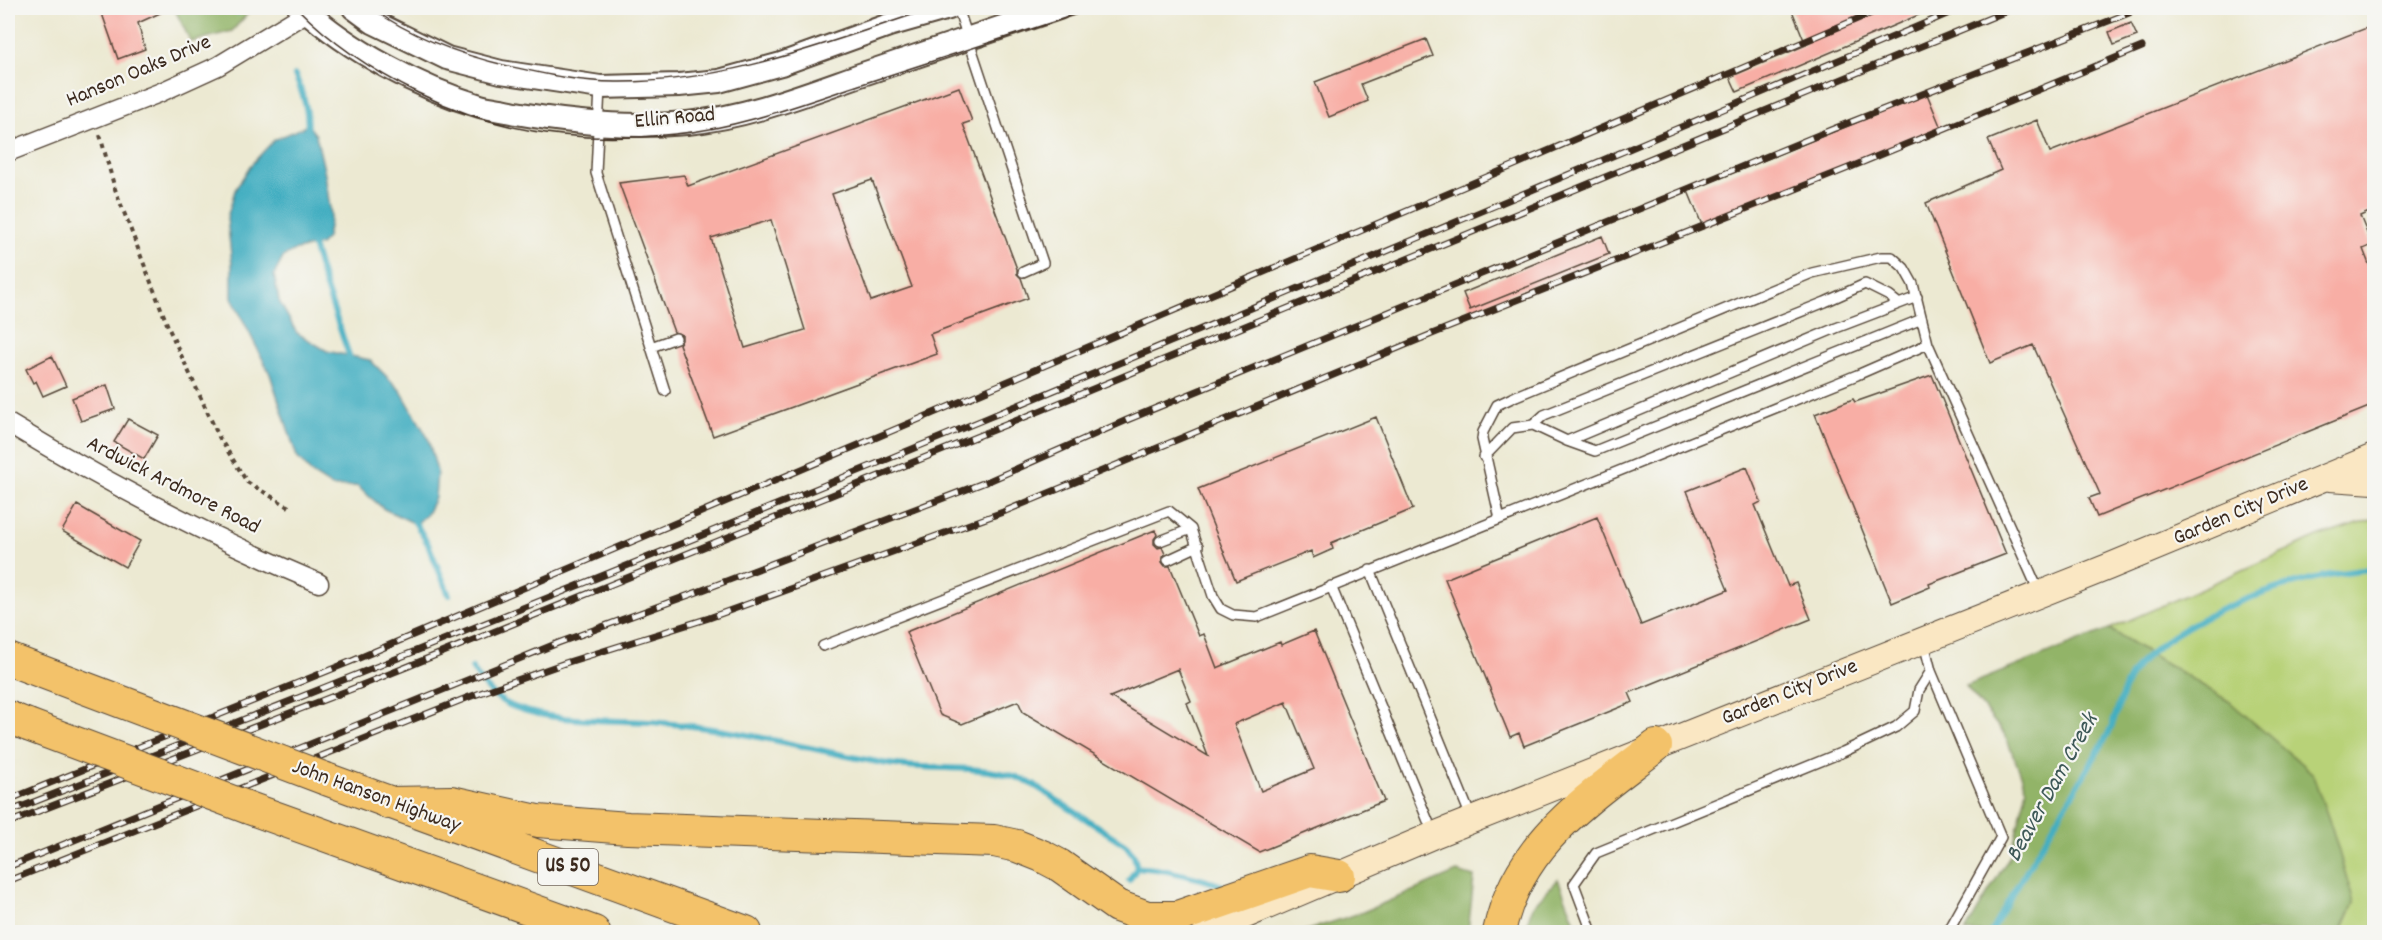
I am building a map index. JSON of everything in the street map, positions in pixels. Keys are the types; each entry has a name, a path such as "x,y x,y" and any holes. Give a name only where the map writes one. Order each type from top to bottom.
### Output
{"highway":[{"name":"John Hanson Highway","path":"8,658 389,803 746,933"},
{"name":"US 50","path":"14,721 594,933"},
{"path":"1499,933 1507,905 1532,855 1554,828 1656,746"},
{"path":"389,803 452,802 507,816 538,821 628,828 994,841 1017,846 1042,856 1059,865 1117,906 1147,917 1177,917 1310,871 1340,876"}],"main road":[{"name":"Garden City Drive","path":"1206,933 1434,835 2040,594 2374,457"},
{"path":"2324,478 2374,481"}],"street":[{"name":"Ellin Road","path":"354,8 373,22 447,58 501,72 600,87 679,85 719,81 781,64 889,25 949,8"},
{"name":"Ellin Road","path":"308,9 325,27 389,66 470,102 527,115 597,124 687,123 773,105 1059,8"},
{"name":"Hanson Oaks Drive","path":"8,152 159,93 218,66 308,9"},
{"name":"Ardwick Ardmore Road","path":"8,423 66,458 207,531 319,583"}],"lane":[{"path":"958,8 1043,263 1023,272"},
{"path":"600,87 596,173 666,391"},
{"path":"1500,519 1485,457 1483,432 1497,405 1812,273 1881,257 1892,257 1904,268 1913,285 1928,344 2040,594"},
{"path":"1533,425 1544,415 1865,284 1898,303"},
{"path":"1567,441 1836,328 1917,297"},
{"path":"1485,457 1512,428 1533,425 1595,451 1922,319"},
{"path":"651,347 676,338"},
{"path":"823,646 1169,511 1191,529 1213,596 1221,609 1233,615 1257,617 1846,380 1928,344"},
{"path":"1160,541 1191,529"},
{"path":"1168,560 1198,546"},
{"path":"1370,570 1472,820"},
{"path":"1331,586 1434,835"},
{"path":"1924,640 1931,671 2001,837 1948,933"},
{"path":"1592,933 1574,884 1596,853 1843,752 1896,727 1915,711 1919,690 1931,671"}],"path":[{"path":"96,118 115,189 160,308 219,437 247,482 290,507"}],"green space":[{"path":"174,8 253,8 232,31 191,42"},
{"path":"2374,519 2374,932 2341,932 2354,903 2230,702 2109,629 2320,536"},
{"path":"2109,629 2230,702 2312,773 2332,828 2354,903 2341,932 1965,932 2011,854 2027,789 2005,735 1966,686"},
{"path":"1457,872 1474,877 1468,932 1302,932 1363,912"},
{"path":"1558,879 1579,932 1524,932 1533,906"}],"water":[{"path":"308,125 316,135 331,215 327,238 320,245 296,250 284,256 274,275 279,301 297,333 327,351 370,360 401,391 428,438 437,471 435,498 427,514 416,524 384,509 357,486 332,487 313,475 297,457 270,374 232,298 232,264 227,218 235,190 250,166 274,140"}],"building":[{"path":"100,8 171,8 138,23 145,49 118,59"},
{"path":"1791,8 1935,8 1737,92 1730,77 1806,45"},
{"path":"2131,23 2137,36 2114,45 2109,32"},
{"path":"2374,25 2374,210 2360,216 2372,245 2363,249 2374,277 2374,405 2097,517 2089,498 2100,494 2033,345 1990,363 1926,203 2001,170 1988,140 2037,120 2050,152"},
{"path":"1426,39 1433,56 1361,84 1368,101 1329,117 1315,82"},
{"path":"959,87 972,121 963,124 1017,274 1021,278 1028,298 930,334 937,354 713,436 679,344 682,335 674,332 619,183 684,175 688,186","holes":["872,180 912,287 871,301 832,194","771,220 805,330 745,348 711,238"]},
{"path":"1927,94 1941,128 1702,225 1688,191"},
{"path":"1602,236 1609,254 1470,310 1463,293"},
{"path":"52,356 66,386 43,396 36,381 33,383 26,369"},
{"path":"1932,375 2006,554 1929,584 1930,587 1892,603 1815,414 1853,399 1855,402"},
{"path":"107,385 115,409 81,421 72,398"},
{"path":"1376,417 1413,509 1331,543 1333,549 1313,558 1311,551 1236,581 1198,489"},
{"path":"128,419 158,435 144,459 114,442"},
{"path":"1747,467 1761,502 1755,505 1788,586 1796,583 1811,619 1629,693 1633,702 1524,746 1519,733 1510,737 1445,579 1597,517 1641,625 1728,590 1687,491"},
{"path":"77,505 140,541 125,567 62,531"},
{"path":"1155,530 1157,535 1154,544 1158,548 1162,547 1165,554 1162,562 1165,566 1170,566 1199,636 1204,634 1217,668 1280,642 1281,645 1314,631 1384,801 1259,852 1023,712 1018,701 962,724 940,715 906,632","holes":["1178,669 1191,701 1187,703 1208,756 1110,697","1286,702 1314,769 1261,791 1234,724"]}],"waterway":[{"path":"234,8 238,12"},
{"path":"295,75 307,111 307,133"},
{"path":"311,239 351,361"},
{"path":"412,517 428,544 449,595"},
{"name":"Beaver Dam Creek","path":"1991,932 2107,736 2129,679 2141,662 2162,644 2188,627 2250,598 2315,578 2374,569"},
{"path":"472,668 495,696 514,707 532,713 569,719 691,726 882,763 981,770 1013,776 1038,788 1126,845 1134,856 1137,868"},
{"name":"Beaver Dam Creek","path":"1129,880 1137,868 1145,868 1181,874 1225,887"}],"tram line":[{"path":"297,8 353,55 385,75 454,109 526,130 562,135 618,138 699,131 745,121 1096,8"},
{"path":"371,8 420,36 472,56 562,77 616,82 657,81 738,68 816,47 933,8"}],"railway":[{"path":"8,800 352,661 1883,8"},
{"path":"8,812 499,618 987,418 1961,8"},
{"path":"8,823 362,685 1025,417 2014,8"},
{"path":"8,867 558,643 991,480 1127,420 1833,129 2129,13"},
{"path":"8,881 469,697 565,663 709,618 1003,512 1432,334 1851,167 2142,47"}]}
